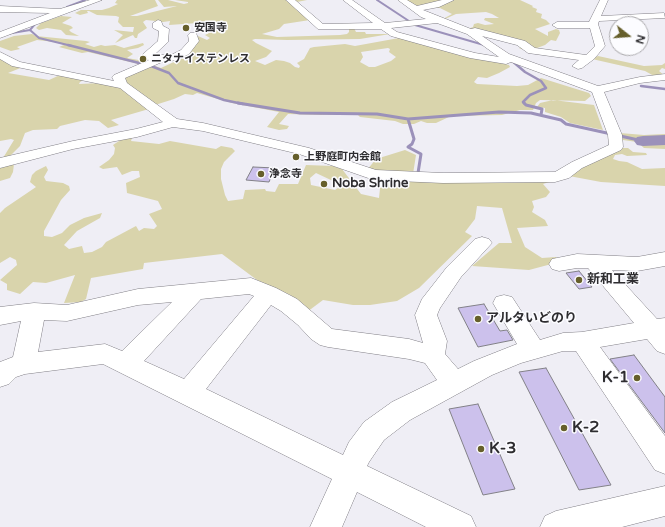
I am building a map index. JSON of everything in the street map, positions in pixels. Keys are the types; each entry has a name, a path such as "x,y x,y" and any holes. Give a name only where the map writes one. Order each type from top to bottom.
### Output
{"street":[{"path":"290,0 321,27 382,26 439,20"},
{"path":"347,0 394,34 418,42 474,56 515,61 597,90 640,80 665,77"},
{"path":"402,0 424,15 466,30 481,32 521,43 532,51 588,58"},
{"path":"417,9 450,0"},
{"path":"25,10 49,2"},
{"path":"2,35 38,22 58,12 102,2"},
{"path":"563,77 588,58 600,46 597,27 605,3"},
{"path":"0,9 58,12"},
{"path":"557,25 597,27 664,16"},
{"path":"152,63 147,55 163,42 164,29 158,28 158,23"},
{"path":"466,30 515,61"},
{"path":"173,123 122,85 118,77 152,63 173,58 185,52 194,42 193,35"},
{"path":"0,55 16,64 122,85"},
{"path":"0,163 73,145 137,133 173,123 203,127 290,147 374,175 481,178 555,177 562,175 577,165 616,147 615,137 597,90"},
{"path":"433,356 435,341 426,315 430,305 454,272 482,243"},
{"path":"559,264 577,261 594,261 619,264 637,264 665,259"},
{"path":"594,261 661,334"},
{"path":"0,316 34,311 67,313 138,297 251,286 268,292 289,305 306,319 318,333 328,338 409,349 433,356 455,384"},
{"path":"126,363 195,291"},
{"path":"188,393 268,292"},
{"path":"504,303 534,351"},
{"path":"24,364 34,311"},
{"path":"326,527 359,452 374,431 401,412 483,368 518,354 534,351 563,342 661,334"},
{"path":"582,341 665,460"},
{"path":"0,376 6,370 24,364 105,354 188,393 460,527"},
{"path":"556,527 665,501"}],"shaded area":[{"path":"117,0 155,0 158,6 130,16 137,16 177,6 164,7 158,0 168,0 184,4 188,2 175,0 307,0 297,2 293,5 310,20 284,24 279,29 262,34 277,37 340,35 347,34 349,32 349,28 354,28 356,32 365,32 366,34 390,34 360,39 255,39 252,40 272,51 266,57 255,61 265,65 276,60 284,61 299,68 300,66 297,63 304,59 310,48 345,44 355,46 399,38 509,65 510,67 487,78 478,77 474,82 477,84 517,86 528,85 541,78 589,93 591,96 585,101 540,100 536,103 533,110 520,110 502,115 451,116 436,123 421,121 414,124 403,124 395,121 360,117 357,114 288,114 279,124 289,126 287,129 279,130 267,127 279,112 232,103 197,93 193,95 185,94 155,105 126,85 124,77 152,65 161,68 176,61 175,59 196,45 198,36 207,40 210,38 205,35 211,32 214,26 211,22 169,25 170,21 156,23 156,21 146,20 143,22 147,28 138,34 137,38 133,35 115,43 123,35 114,30 133,32 134,27 123,27 118,22 119,17 116,16 97,15 89,11 87,11 88,13 80,15 75,13 81,10 102,10 118,4 115,3","holes":["388,48 390,49 389,52 396,57 391,61 375,67 369,67 360,62 363,57 361,52"]},
{"path":"405,0 520,0 537,9 536,12 542,14 541,18 550,24 535,29 548,36 548,32 556,29 559,30 560,33 556,41 551,40 545,45 532,50 521,49 519,48 524,46 468,29 473,27 474,24 478,23 485,25 494,24 484,20 485,18 499,18 492,14 486,12 456,14 443,19 452,14 440,8 419,8"},
{"path":"61,16 72,17 62,23 71,26 73,28 69,30 79,36 66,35 61,30 47,28 39,30 36,28 41,23"},
{"path":"32,34 36,36 86,41 90,42 85,44 94,47 101,45 115,45 124,48 143,43 144,45 138,48 127,50 133,54 127,58 150,62 143,65 88,52 82,53 59,47 64,45 55,42 37,40 17,47 20,49 11,51 0,47 0,41 14,36"},
{"path":"598,56 644,66 662,65 665,63 665,69 662,68 659,71 665,76 654,76 645,71 592,59"},
{"path":"0,58 23,67 8,73 49,80 60,75 85,79 79,84 101,83 120,87 149,109 111,120 119,125 108,128 99,121 85,120 60,126 57,129 33,130 25,133 20,146 9,157 3,158 14,140 11,139 0,141"},
{"path":"553,100 594,105 603,130 570,123 561,117 545,112 545,108 537,107 540,103"},
{"path":"620,133 644,135 665,134 665,149 644,148 637,142 623,140"},
{"path":"128,137 132,138 131,141 159,144 170,141 216,149 221,146 232,148 235,151 224,162 221,169 221,179 228,201 243,199 245,190 265,189 266,191 275,192 279,184 298,184 306,165 333,166 342,169 361,194 379,198 381,179 549,182 543,184 550,192 546,197 532,201 534,207 532,212 545,220 548,226 517,228 525,247 542,258 556,257 559,262 529,270 472,266 499,243 512,243 502,208 477,206 475,219 465,232 472,236 419,288 397,301 370,305 353,305 323,300 307,312 290,295 257,280 222,254 144,263 143,269 91,278 86,299 81,302 64,303 75,275 46,283 33,282 20,294 7,290 7,284 0,280 17,265 16,260 10,257 0,263 0,213 36,187 30,182 32,175 36,171 46,166 48,170 44,177 46,181 63,183 69,186 70,190 61,200 44,231 44,236 52,237 62,233 70,225 84,218 102,213 100,218 77,231 64,245 69,249 82,246 84,253 92,252 102,247 106,242 136,226 139,231 144,228 154,229 157,226 149,214 162,209 158,201 127,193 126,183 140,177 139,171 132,171 122,175 117,167 103,169 99,167 109,160 114,154 115,148 113,145","holes":["316,173 341,186 335,190 311,185 310,178"]},
{"path":"623,148 628,148 633,152 646,153 647,155 627,156 622,154 615,155 613,159 627,162 642,169 665,168 665,186 601,182 569,176 587,163"},
{"path":"405,150 416,155 413,174 367,170 376,159"},
{"path":"14,164 13,172 10,178 0,181 0,168"}],"building":[{"name":"浄念寺","path":"253,167 275,168 269,182 246,180"},
{"name":"新和工業","path":"579,271 592,287 579,289 566,273"},
{"name":"アルタいどのり","path":"484,304 500,331 507,330 513,340 478,347 458,308"},
{"name":"K-1","path":"634,355 665,397 665,433 610,359"},
{"name":"K-2","path":"546,368 611,485 579,490 519,372"},
{"name":"K-3","path":"478,404 515,489 483,495 449,409"}],"waterway":[{"path":"67,7 85,0"},
{"path":"377,0 415,25 484,45"},
{"path":"30,30 35,24"},
{"path":"0,35 30,30"},
{"path":"30,30 39,38 71,46"},
{"path":"71,46 151,66 169,73 178,83 224,100 239,103"},
{"path":"511,60 525,72 541,81 546,88 530,95 523,102 526,105 542,109 541,115"},
{"path":"641,86 665,89"},
{"path":"239,103 300,113 377,114 408,119"},
{"path":"239,103 243,104"},
{"path":"408,119 499,112 531,113 561,120 566,124 643,141"},
{"path":"408,119 414,139 412,144 408,147 421,154 418,173"},
{"path":"643,141 665,140"}],"place":[{"name":"安国寺","path":"186,28"},
{"name":"ニタナイステンレス","path":"143,59"},
{"name":"上野庭町内会館","path":"296,157"},
{"name":"浄念寺","path":"261,174"},
{"name":"Noba Shrine","path":"324,184"},
{"name":"新和工業","path":"579,280"},
{"name":"アルタいどのり","path":"478,319"},
{"name":"K-1","path":"637,378"},
{"name":"K-2","path":"564,428"},
{"name":"K-3","path":"481,449"}]}
